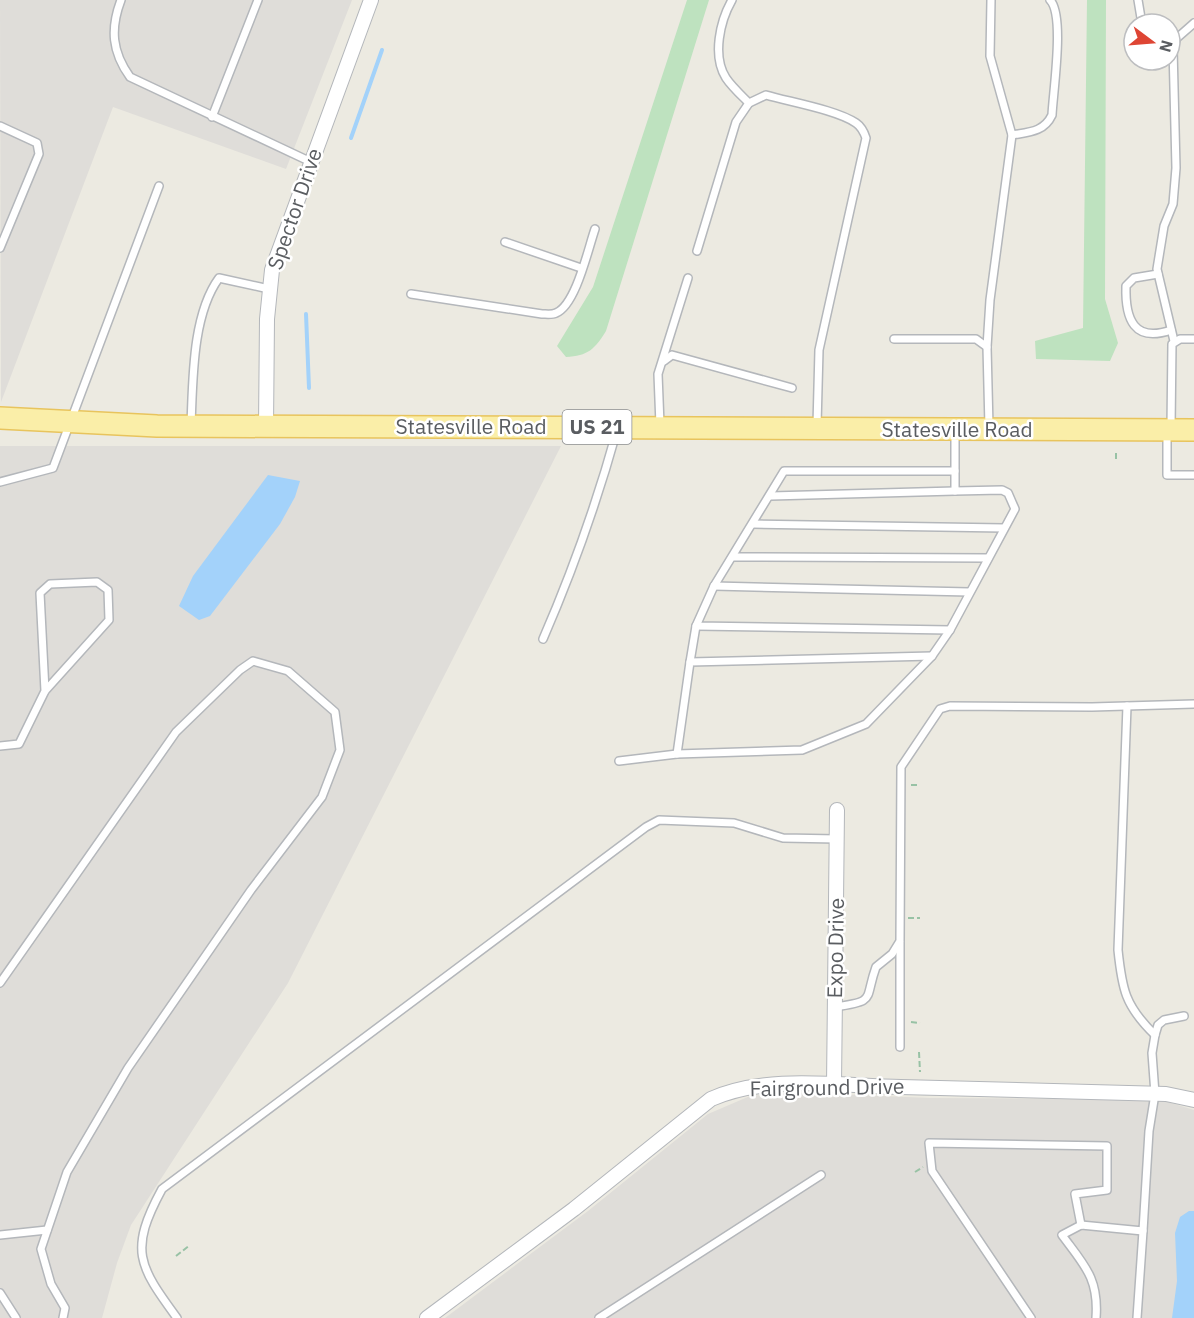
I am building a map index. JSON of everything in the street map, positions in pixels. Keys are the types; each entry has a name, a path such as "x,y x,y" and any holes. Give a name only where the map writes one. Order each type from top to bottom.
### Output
{"main road":[{"name":"Statesville Road","path":"0,418 69,423 191,426 1194,430"}],"street":[{"name":"Spector Drive","path":"266,426 268,289 280,242 371,0"},
{"name":"Expo Drive","path":"834,1086 837,810"},
{"name":"Fairground Drive","path":"427,1318 574,1209 711,1099 729,1091 752,1087 834,1086 1155,1094 1194,1100"}],"lane":[{"path":"121,0 113,26 113,38 115,50 130,77 311,162"},
{"path":"212,117 258,0"},
{"path":"732,0 721,23 719,35 722,67 726,77 749,103"},
{"path":"989,430 987,347 990,300 1012,135 990,56 991,0"},
{"path":"1012,135 1040,130 1048,124 1052,115 1057,24 1056,6 1050,0"},
{"path":"1182,34 1194,23"},
{"path":"1173,72 1175,177 1173,204 1164,226 1158,274 1174,340 1167,475 1194,475"},
{"path":"697,251 736,122 749,103 766,95 839,116 855,122 863,129 866,138 819,350 818,430"},
{"path":"0,126 37,143 39,154 0,248"},
{"path":"0,482 53,468 159,186"},
{"path":"411,294 555,314 566,305 595,229"},
{"path":"505,242 581,268"},
{"path":"1158,274 1134,278 1126,286 1126,302 1132,324 1145,334 1159,334 1171,330"},
{"path":"191,426 194,351 211,289 219,278 268,289"},
{"path":"660,428 658,374 664,361 688,278"},
{"path":"894,339 976,339 987,347"},
{"path":"1174,340 1194,339"},
{"path":"664,361 672,355 792,388"},
{"path":"543,639 574,568 601,491 617,427"},
{"path":"954,430 955,491"},
{"path":"677,754 696,626 714,586 771,496 784,471 955,471"},
{"path":"619,761 677,754 802,750 866,724 932,656 950,630 1015,509 1008,493 955,491 771,496"},
{"path":"753,524 1004,528"},
{"path":"734,556 988,558"},
{"path":"0,746 19,744 45,691 109,620 108,590 97,582 50,584 40,593 45,691"},
{"path":"714,586 969,592"},
{"path":"696,626 950,630"},
{"path":"690,662 932,656"},
{"path":"0,983 176,732 240,670 253,661 288,671 335,712 340,750 322,797 251,890 128,1068 67,1172 41,1248 51,1284 65,1308 63,1318"},
{"path":"900,1047 901,766 940,709 950,706 1194,704"},
{"path":"1127,706 1118,950 1122,985 1129,1006 1155,1035"},
{"path":"177,1318 152,1285 141,1261 145,1221 162,1189 646,827 659,820 734,823 783,838 837,839"},
{"path":"835,1007 859,1004 866,999 870,994 876,967 892,954 900,941"},
{"path":"1137,1318 1149,1131 1155,1094 1152,1053 1158,1024 1164,1020 1184,1016"},
{"path":"1031,1318 932,1171 929,1143 1107,1146 1107,1190 1075,1194 1081,1225"},
{"path":"599,1318 820,1175"},
{"path":"1096,1318 1098,1295 1089,1273 1062,1235 1081,1225 1143,1231"},
{"path":"0,1235 47,1230"},
{"path":"0,1293 16,1318"}],"path":[{"path":"1116,453 1116,459"},
{"path":"920,1052 920,1072"},
{"path":"176,1256 190,1245"}],"shaded area":[{"path":"0,0 352,0 286,169 113,107 1,402"},
{"path":"0,446 561,446 288,983 131,1225 117,1263 102,1318 0,1318"},
{"path":"787,1092 930,1098 1141,1099 1168,1102 1194,1110 1194,1318 445,1318 588,1211 708,1114 750,1096"}],"green space":[{"path":"687,0 709,0 606,331 590,350 580,355 566,357 557,346 593,287"},
{"path":"1087,0 1106,0 1105,299 1118,343 1110,361 1036,359 1035,341 1083,328"}],"water":[{"path":"268,475 300,481 295,497 280,524 210,616 199,620 179,606 193,576"},
{"path":"1189,1211 1194,1211 1194,1318 1172,1318 1177,1281 1175,1233 1180,1217"}],"waterway":[{"path":"351,138 382,50"},
{"path":"306,314 309,388"}]}
